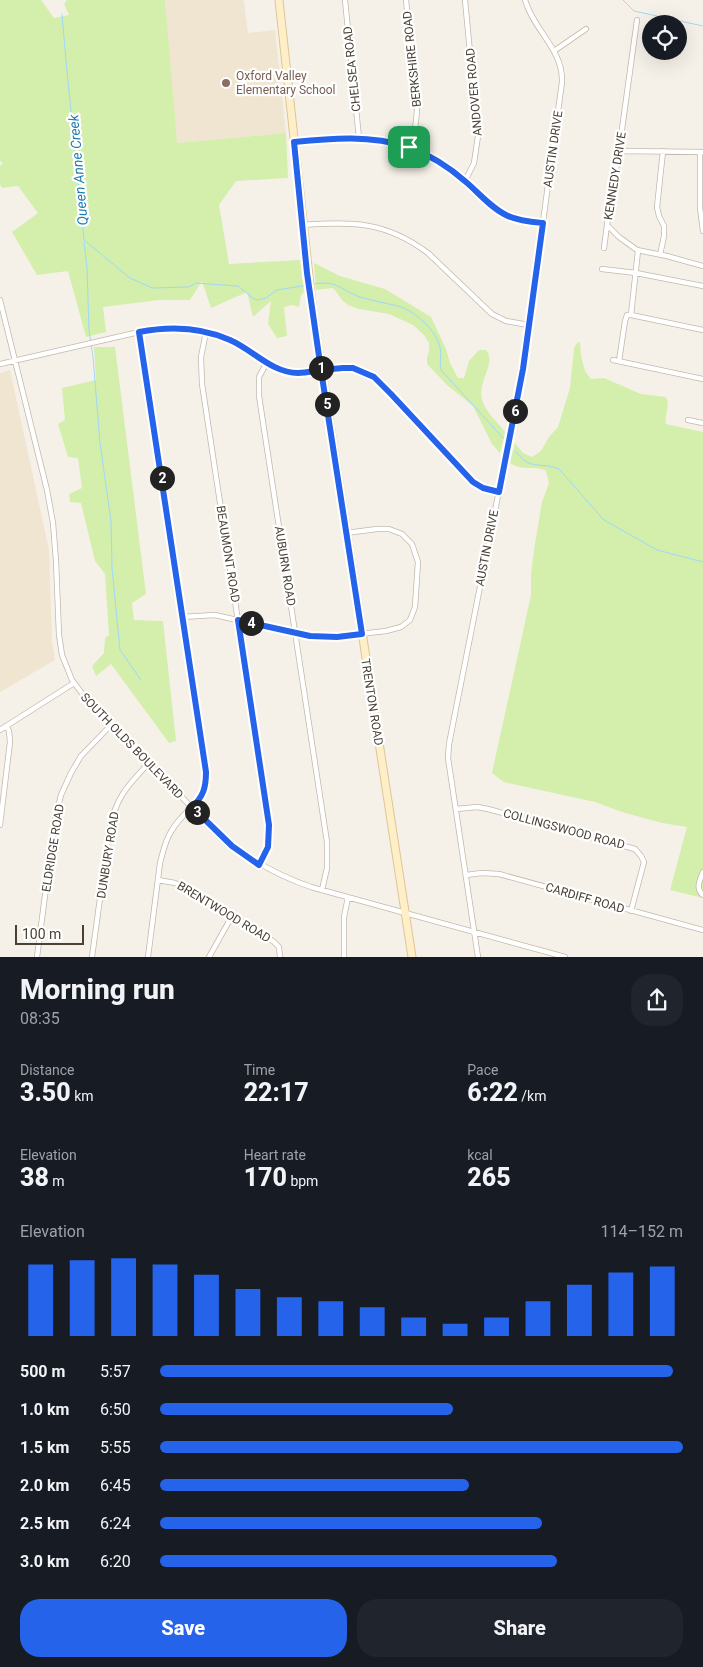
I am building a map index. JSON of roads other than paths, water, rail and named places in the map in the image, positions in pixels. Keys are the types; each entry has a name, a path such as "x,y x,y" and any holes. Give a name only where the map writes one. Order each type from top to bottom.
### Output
{"main road":[{"name":"TRENTON ROAD","path":"279,0 309,290 412,957"}],"street":[{"name":"CHELSEA ROAD","path":"345,0 359,138"},
{"name":"BERKSHIRE ROAD","path":"406,0 417,111 415,130 409,147"},
{"name":"ANDOVER ROAD","path":"465,0 478,136 476,156 465,181"},
{"name":"AUSTIN DRIVE","path":"478,957 448,758 449,744 523,369 562,82 562,66 530,15 525,0"},
{"name":"KENNEDY DRIVE","path":"637,20 607,225 638,251 660,254 703,266"},
{"path":"554,51 586,29"},
{"path":"294,142 359,138 384,140 409,147 431,157 465,181 491,205 508,216 518,220 543,223"},
{"path":"619,151 702,152 700,216 703,231"},
{"path":"660,254 664,226 657,207 663,152"},
{"path":"302,226 356,223 376,226 393,232 416,244 428,253 492,314 506,321 529,325"},
{"path":"604,248 607,225"},
{"path":"632,315 638,251"},
{"path":"602,269 636,272 703,286"},
{"name":"SOUTH OLDS BOULEVARD","path":"0,303 53,523 60,641 66,669 87,700 232,846 259,865 292,881 565,957"},
{"path":"703,330 627,315 624,321 616,361 703,378"},
{"path":"0,364 139,332 176,328 206,332 231,340 279,370 306,373 353,368 374,377 473,482 483,488 499,492"},
{"path":"139,332 206,772 204,792 175,825 168,836 160,863 148,957"},
{"name":"BEAUMONT ROAD","path":"206,332 201,357 201,379 269,825 268,847 259,865"},
{"name":"AUBURN ROAD","path":"267,362 259,377 259,391 327,842 327,868 322,890"},
{"path":"688,420 703,423"},
{"path":"182,617 209,615 326,638 396,629 410,620 415,607 418,562 415,550 409,540 394,530 377,528 346,533"},
{"path":"0,730 74,683"},
{"name":"ELDRIDGE ROAD","path":"37,957 55,819 61,795 76,763 111,725"},
{"path":"0,826 10,742 9,730 6,726"},
{"name":"DUNBURY ROAD","path":"92,957 111,818 120,796 149,763"},
{"name":"COLLINGSWOOD ROAD","path":"456,809 477,807 488,809 635,849 644,862 631,911"},
{"path":"703,872 698,888 703,895"},
{"name":"CARDIFF ROAD","path":"466,875 482,873 499,874 703,930"},
{"name":"BRENTWOOD ROAD","path":"158,880 181,885 277,944 280,949 280,957"},
{"path":"344,957 344,917 348,897"},
{"path":"209,957 232,916"}],"waterway":[{"path":"623,0 634,11 703,26"},
{"name":"Queen Anne Creek","path":"62,14 84,240 130,278 152,288 189,287 196,283 238,286 254,299 259,300 266,298 277,290 308,285"},
{"path":"84,242 87,268 89,330 100,443 111,521 112,568 120,650 141,680"},
{"name":"Queen Anne Creek","path":"314,284 328,283 338,286 360,297 405,308 418,317 438,341 441,350 441,370 504,439"},
{"name":"Queen Anne Creek","path":"515,451 526,462 559,469 604,520 657,550 703,562"}],"place":[{"name":"Oxford Valley Elementary School","path":"226,83"}]}
